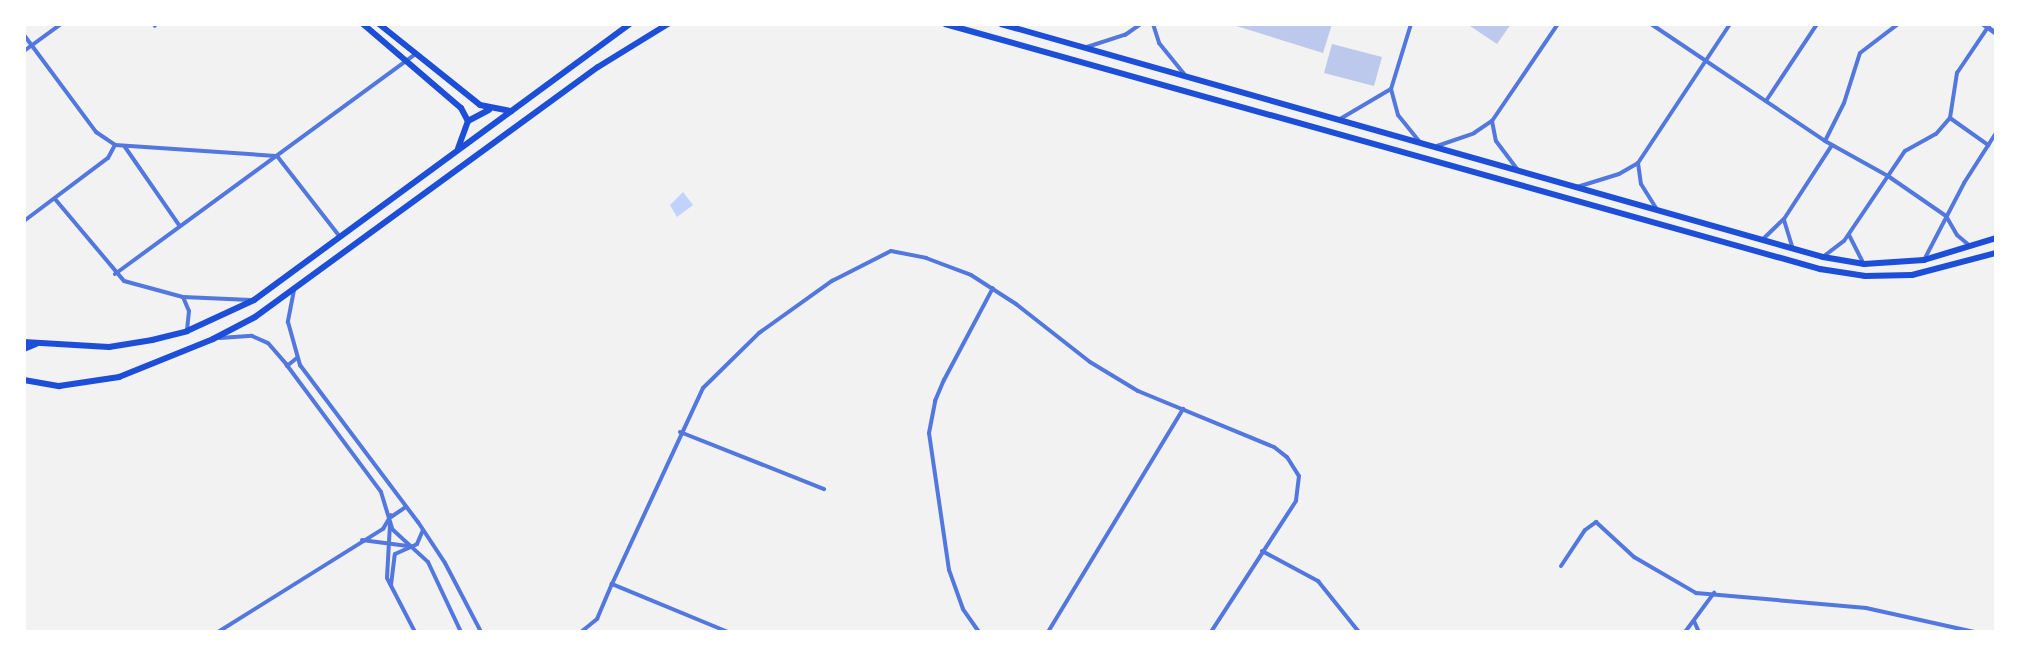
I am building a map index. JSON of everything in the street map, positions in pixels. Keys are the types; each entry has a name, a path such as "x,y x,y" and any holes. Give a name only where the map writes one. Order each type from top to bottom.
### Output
{"main road":[{"path":"363,24 461,108 468,121"},
{"path":"379,24 465,95 489,110 511,111"},
{"path":"24,342 109,347 187,331 254,300 630,24"},
{"path":"26,380 59,386 86,384 118,377 213,339 294,290 598,68 668,24"},
{"path":"945,24 1820,269 1865,276 1912,275 1996,253"},
{"path":"1001,24 1659,213 1823,257 1864,264 1924,260 1996,238"},
{"path":"457,150 468,121 489,110"},
{"path":"24,349 39,343"}],"street":[{"path":"24,51 61,24"},
{"path":"1083,48 1125,35 1141,24"},
{"path":"1153,24 1159,43 1187,77"},
{"path":"1411,24 1391,89 1398,115 1422,144"},
{"path":"1434,147 1474,133 1492,121 1558,24"},
{"path":"1651,24 1825,141 1888,176 1946,216 1957,236 1970,246"},
{"path":"1572,188 1611,177 1638,163 1730,24"},
{"path":"1766,100 1817,24"},
{"path":"1825,141 1844,104 1860,54 1898,24"},
{"path":"1823,257 1849,235 1905,151 1936,134 1950,118 1957,73 1987,25 1996,33"},
{"path":"24,35 96,132 115,145 277,156 340,237"},
{"path":"115,274 416,54"},
{"path":"1337,120 1391,89"},
{"path":"1950,118 1988,145"},
{"path":"1492,121 1496,141 1520,172"},
{"path":"1924,260 1939,239 1946,216 1996,133"},
{"path":"24,221 55,200 108,158 115,145"},
{"path":"1762,240 1784,219 1832,145"},
{"path":"125,147 179,225"},
{"path":"1638,163 1641,184 1659,213"},
{"path":"55,200 115,274 124,281 183,297 254,300"},
{"path":"1784,219 1792,248"},
{"path":"1849,235 1864,264"},
{"path":"581,632 597,619 680,432 703,388 739,350 832,281 877,255 902,252 926,258 971,275 993,288 1090,362 1138,391 1274,447 1294,465 1300,488 1296,501 1211,632"},
{"path":"979,632 963,609 949,570 929,433 935,401 944,380 993,288"},
{"path":"294,290 288,322 297,358 423,530 481,632"},
{"path":"183,297 189,310 187,331"},
{"path":"213,339 252,336 268,343 381,492 391,515 392,529 428,562 461,632"},
{"path":"287,366 297,358"},
{"path":"1048,632 1183,409"},
{"path":"680,432 824,489"},
{"path":"218,632 294,588 361,540 383,529 391,515 407,507"},
{"path":"391,515 387,544 391,586 415,632"},
{"path":"1561,566 1585,530 1596,522 1634,557 1671,581 1696,593 1866,608 1974,632"},
{"path":"391,586 395,554 412,547 421,540 423,530"},
{"path":"361,540 412,547"},
{"path":"1262,551 1318,580 1359,632"},
{"path":"612,584 728,632"},
{"path":"1686,632 1714,593"},
{"path":"1694,621 1699,632"}],"water":[{"path":"683,192 693,205 677,217 670,205"}],"building":[{"path":"1230,24 1332,24 1323,53"},
{"path":"1467,24 1511,24 1497,44"},
{"path":"1332,44 1382,57 1374,86 1324,73"}]}
